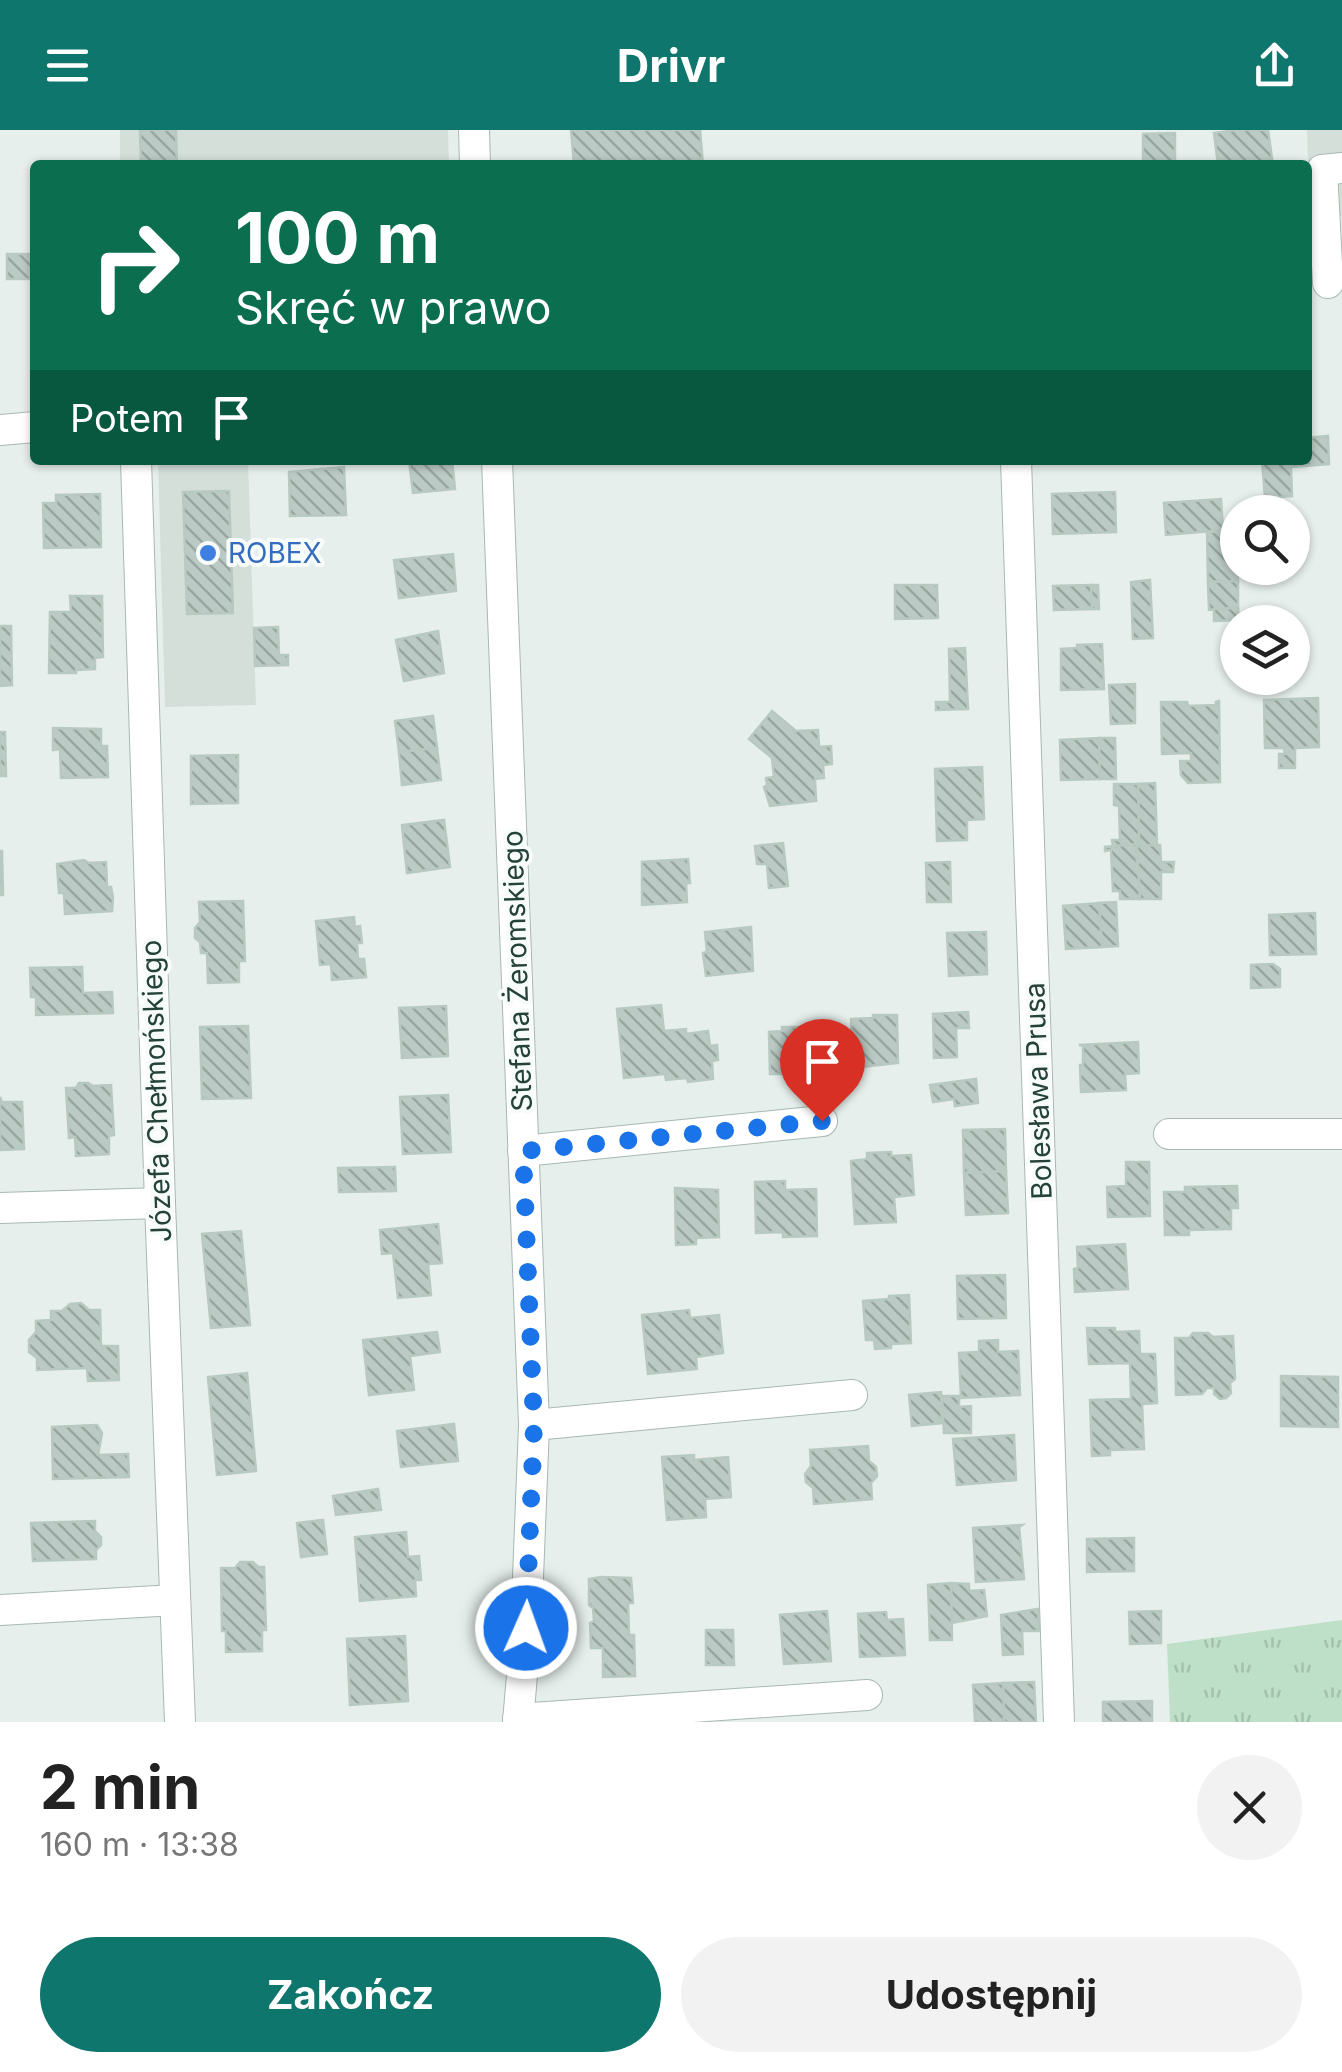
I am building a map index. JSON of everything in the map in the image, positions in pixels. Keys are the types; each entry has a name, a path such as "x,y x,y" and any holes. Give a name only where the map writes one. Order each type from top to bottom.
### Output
{"street":[{"path":"474,130 475,160"},
{"path":"1326,284 1322,170 1342,168"},
{"path":"0,430 30,427"},
{"name":"Józefa Chełmońskiego","path":"136,465 180,1722"},
{"name":"Stefana Żeromskiego","path":"497,465 534,1425 526,1628 518,1720"},
{"name":"Bolesława Prusa","path":"1016,465 1059,1722"},
{"path":"523,1151 822,1121"},
{"path":"1169,1134 1342,1134"},
{"path":"0,1208 160,1203"},
{"path":"534,1425 852,1395"},
{"path":"0,1610 174,1600"},
{"path":"518,1720 868,1695"}],"shaded area":[{"path":"120,130 448,130 449,160 120,160"},
{"path":"1307,130 1342,130 1342,216 1312,218 1312,160 1308,160"},
{"path":"158,465 248,465 256,705 165,707"}],"green space":[{"path":"1342,1620 1342,1722 1170,1722 1167,1644"}],"building":[{"path":"140,130 176,130 177,160 141,160"},
{"path":"571,130 700,130 703,160 574,160"},
{"path":"1268,130 1272,160 1217,160 1214,133"},
{"path":"1175,133 1175,160 1143,160 1143,134"},
{"path":"7,254 30,254 30,279 7,279"},
{"path":"1328,436 1329,464 1291,467 1292,495 1265,495 1262,465 1312,465 1312,438"},
{"path":"410,465 453,465 455,489 413,493"},
{"path":"344,467 346,515 290,516 289,472"},
{"name":"ROBEX","path":"229,491 233,613 187,614 183,492"},
{"path":"1115,492 1116,532 1053,534 1052,494"},
{"path":"100,494 101,547 44,548 43,503 56,503 56,495"},
{"path":"1220,499 1220,530 1166,535 1164,503"},
{"path":"1220,531 1220,582 1208,582 1207,532"},
{"path":"453,554 456,591 399,598 394,560"},
{"path":"1150,580 1153,638 1133,639 1131,582"},
{"path":"1208,582 1238,585 1238,605 1220,605 1220,609 1209,610"},
{"path":"895,585 937,585 938,618 895,619"},
{"path":"1091,585 1092,609 1054,610 1053,586"},
{"path":"1091,585 1098,585 1099,609 1092,609"},
{"path":"70,596 102,596 103,657 95,658 95,669 49,673 50,612 71,612"},
{"path":"1214,609 1220,609 1220,621 1214,621"},
{"path":"0,626 11,626 12,685 0,686"},
{"path":"278,627 279,655 288,655 288,665 255,666 254,628"},
{"path":"438,631 444,673 404,681 396,640"},
{"path":"1102,644 1104,689 1061,690 1061,649"},
{"path":"965,648 968,709 936,710 936,702 950,702 949,649"},
{"path":"1135,684 1135,723 1111,724 1109,685"},
{"path":"1318,698 1319,747 1295,748 1295,768 1279,768 1279,754 1285,754 1284,748 1265,748 1264,700"},
{"path":"1219,701 1220,782 1188,783 1181,775 1180,761 1191,761 1191,753 1162,754 1161,702 1187,702 1188,706 1216,705"},
{"path":"772,711 796,731 818,730 819,747 831,746 832,764 823,765 824,778 815,779 816,801 770,806 764,787 766,778 774,777 772,758 749,739"},
{"path":"433,716 437,748 399,752 395,721"},
{"path":"53,728 101,729 101,746 107,746 108,777 61,778 60,749 53,750"},
{"path":"0,732 5,732 6,776 0,776"},
{"path":"1099,738 1100,779 1061,780 1060,740"},
{"path":"1099,738 1115,738 1116,779 1100,779"},
{"path":"437,748 441,780 402,785 399,752"},
{"path":"238,755 238,803 191,804 191,756"},
{"path":"982,767 984,819 967,820 967,840 937,841 935,769"},
{"path":"1155,783 1157,845 1139,846 1138,784"},
{"path":"1114,784 1138,784 1139,846 1113,846 1112,840 1120,840"},
{"path":"444,820 450,867 407,873 402,825"},
{"path":"783,843 788,886 769,888 767,864 757,864 755,846"},
{"path":"1136,844 1140,899 1120,899 1120,891 1113,891 1111,850 1105,851 1105,847"},
{"path":"1160,845 1161,862 1174,862 1173,872 1161,872 1161,899 1140,899 1137,846"},
{"path":"2,851 3,895 0,895"},
{"path":"688,859 687,902 642,905 642,862"},
{"path":"106,862 112,911 65,914 57,864"},
{"path":"950,862 951,902 927,902 926,863"},
{"path":"243,901 245,961 239,961 239,982 208,983 207,953 201,953 200,942 195,938 200,922 199,902"},
{"path":"1116,902 1118,946 1102,947 1099,903"},
{"path":"1099,903 1102,947 1066,949 1063,906"},
{"path":"1315,913 1316,954 1270,955 1269,915"},
{"path":"354,917 355,927 360,926 362,943 357,943 358,959 364,959 366,977 332,980 331,964 320,965 316,921"},
{"path":"751,927 753,971 706,976 705,932"},
{"path":"986,932 987,974 949,976 947,933"},
{"path":"1273,964 1280,969 1280,987 1251,988 1251,965"},
{"path":"82,967 83,993 112,992 113,1013 36,1015 30,968"},
{"path":"661,1005 664,1031 708,1031 710,1046 717,1045 718,1060 712,1061 713,1079 666,1080 665,1074 624,1078 617,1009"},
{"path":"446,1006 448,1056 402,1058 399,1008"},
{"path":"968,1012 969,1028 956,1028 957,1057 934,1058 933,1014"},
{"path":"897,1015 898,1063 852,1068 851,1019"},
{"path":"248,1026 251,1098 202,1099 200,1027"},
{"path":"782,1027 813,1030 814,1063 802,1063 802,1074 770,1074 769,1032 782,1031"},
{"path":"1138,1042 1139,1073 1125,1074 1126,1090 1081,1092 1083,1046 1079,1045"},
{"path":"976,1079 978,1103 955,1106 954,1099 933,1102 930,1085"},
{"path":"79,1083 111,1085 114,1135 109,1136 109,1154 76,1156 75,1137 69,1138 66,1088 76,1088"},
{"path":"448,1095 451,1152 403,1154 400,1097"},
{"path":"0,1097 2,1102 22,1102 24,1149 0,1150"},
{"path":"1005,1129 1006,1171 964,1173 963,1130"},
{"path":"891,1152 891,1156 911,1155 914,1195 894,1197 896,1222 855,1224 851,1161 867,1159 867,1153"},
{"path":"1126,1162 1149,1162 1150,1216 1108,1217 1107,1187 1126,1186"},
{"path":"395,1167 396,1191 339,1192 338,1168"},
{"path":"1006,1171 1008,1213 966,1215 964,1173"},
{"path":"785,1181 785,1190 816,1189 817,1236 756,1233 755,1182"},
{"path":"1237,1186 1238,1208 1231,1208 1231,1229 1165,1235 1164,1192 1185,1192 1185,1187"},
{"path":"675,1188 718,1190 719,1237 696,1238 696,1244 676,1245"},
{"path":"438,1224 442,1263 428,1264 431,1295 398,1298 393,1253 382,1254 380,1230"},
{"path":"241,1231 250,1325 211,1328 202,1234"},
{"path":"1125,1244 1128,1289 1075,1292 1077,1247"},
{"path":"1005,1275 1006,1318 958,1319 957,1276"},
{"path":"909,1295 911,1343 875,1349 874,1340 866,1340 863,1301"},
{"path":"81,1303 89,1310 100,1310 101,1346 118,1346 119,1380 88,1381 87,1368 37,1370 37,1358 29,1352 36,1321 51,1320 51,1311"},
{"path":"689,1310 690,1318 719,1315 723,1353 696,1357 697,1369 648,1374 642,1315"},
{"path":"1087,1328 1139,1331 1140,1354 1155,1354 1157,1403 1142,1404 1144,1449 1110,1450 1110,1455 1092,1456 1090,1400 1131,1399 1130,1363 1089,1364"},
{"path":"437,1332 440,1352 410,1356 414,1390 369,1395 363,1340"},
{"path":"1193,1333 1233,1336 1235,1379 1226,1398 1214,1394 1214,1388 1207,1388 1202,1394 1176,1395 1175,1338 1189,1338"},
{"path":"998,1340 998,1352 1018,1351 1020,1395 961,1398 959,1353 979,1352 979,1341"},
{"path":"247,1373 256,1471 217,1475 208,1377"},
{"path":"1281,1376 1338,1377 1338,1427 1281,1426"},
{"path":"941,1392 942,1423 912,1426 909,1395"},
{"path":"942,1396 959,1396 959,1407 971,1406 971,1433 944,1433"},
{"path":"454,1424 458,1461 401,1467 397,1431"},
{"path":"97,1425 102,1433 98,1455 128,1454 129,1477 53,1479 52,1427"},
{"path":"1014,1435 1016,1480 957,1485 953,1439"},
{"path":"868,1446 869,1461 876,1467 877,1476 871,1483 872,1499 814,1504 813,1488 806,1482 805,1474 811,1466 810,1450"},
{"path":"694,1455 694,1460 728,1457 731,1497 705,1499 706,1517 667,1520 662,1457"},
{"path":"378,1489 381,1510 336,1515 333,1496"},
{"path":"323,1520 327,1554 301,1557 297,1523"},
{"path":"95,1521 95,1531 101,1537 96,1559 33,1561 31,1523"},
{"path":"1022,1525 1019,1527 1024,1579 976,1582 973,1528"},
{"path":"406,1532 408,1557 419,1556 421,1580 415,1580 416,1596 360,1601 355,1537"},
{"path":"1134,1538 1134,1571 1087,1572 1087,1539"},
{"path":"240,1562 264,1567 266,1630 262,1630 262,1651 226,1652 221,1568 235,1568"},
{"path":"631,1578 629,1635 634,1635 635,1676 603,1677 603,1648 591,1648 590,1623 594,1621 589,1605 589,1579"},
{"path":"951,1583 969,1584 969,1591 984,1590 987,1616 952,1623"},
{"path":"951,1583 952,1640 930,1640 928,1585"},
{"path":"1038,1609 1039,1631 1022,1631 1023,1654 1003,1655 1001,1615"},
{"path":"827,1611 831,1661 784,1664 780,1615"},
{"path":"1161,1611 1161,1643 1130,1644 1129,1612"},
{"path":"886,1612 887,1620 903,1619 905,1655 860,1657 858,1614"},
{"path":"706,1630 733,1630 734,1665 706,1665"},
{"path":"405,1636 408,1701 350,1705 347,1639"},
{"path":"1034,1682 1036,1722 1004,1722 1003,1683"},
{"path":"1003,1683 1004,1722 975,1722 973,1685"},
{"path":"1152,1701 1152,1722 1103,1722 1103,1702"}],"place":[{"name":"ROBEX","path":"208,553"}],"route":[{"path":"526,1628 534,1425 523,1151 822,1121"}]}
